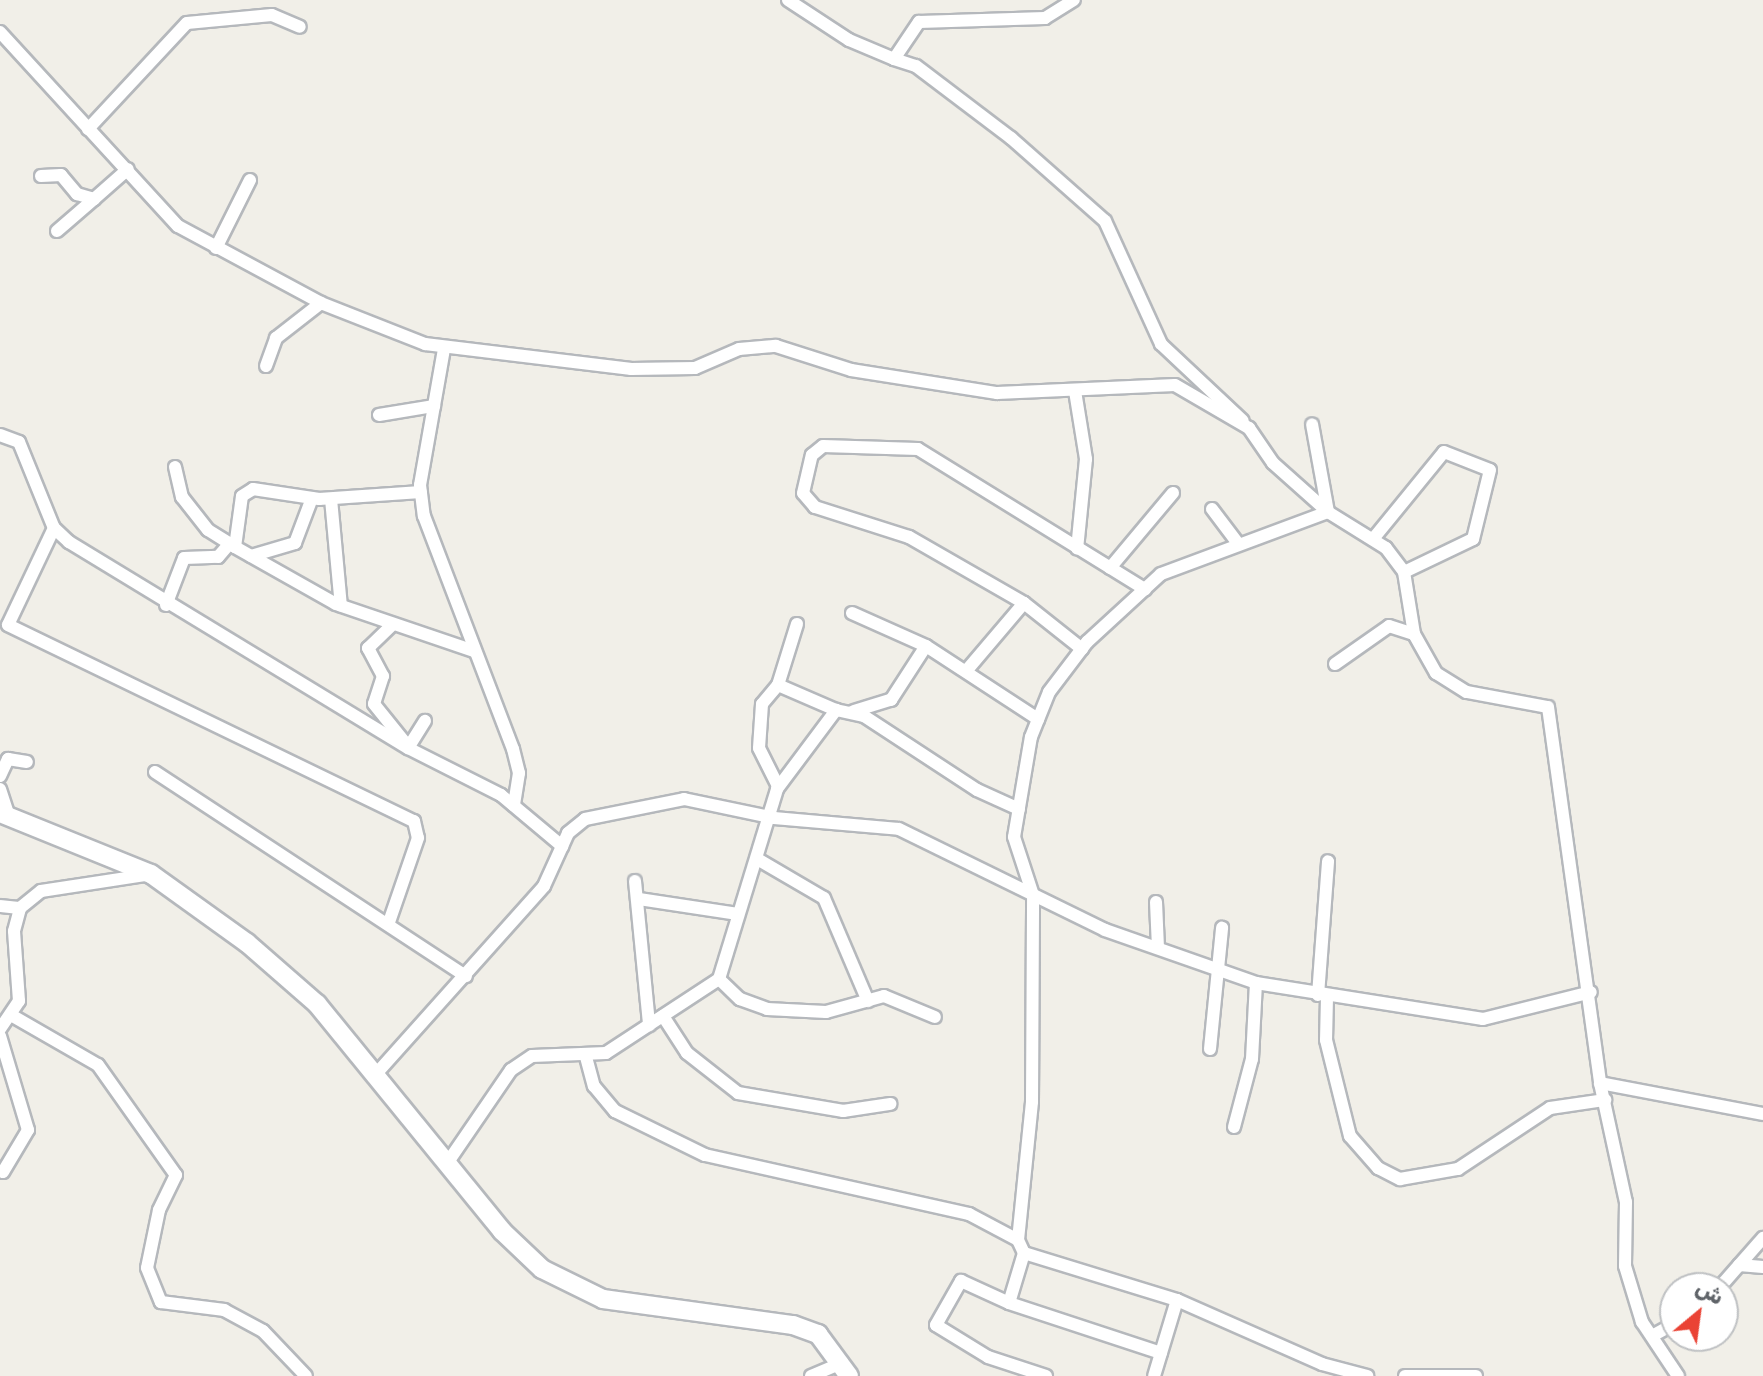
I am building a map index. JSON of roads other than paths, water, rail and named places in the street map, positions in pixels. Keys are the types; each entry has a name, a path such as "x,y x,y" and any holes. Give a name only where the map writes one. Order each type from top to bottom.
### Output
{"main road":[{"path":"5,816 151,874 317,1004 450,1159 502,1231 578,1291 659,1311 793,1325 818,1334 845,1370"}],"street":[{"path":"788,0 860,47 916,66 1011,138 1105,221 1161,344 1221,393 1273,463 1328,512 1373,539 1404,572 1414,634 1436,673 1467,692 1548,707 1591,992 1600,1083 1626,1202 1625,1266 1652,1336 1678,1376"},
{"path":"894,59 919,22 1045,18 1074,0"},
{"path":"88,129 187,23 272,15 300,27"},
{"path":"0,32 178,226 321,303 444,349 631,369 695,368 739,349 776,346 851,370 997,393 1175,385 1249,428"},
{"path":"57,231 128,169"},
{"path":"41,176 61,175 77,194 94,199"},
{"path":"216,248 250,180"},
{"path":"266,366 276,338 321,303"},
{"path":"444,349 421,492 436,557 513,749 519,773 514,806"},
{"path":"1075,391 1086,459 1077,549"},
{"path":"379,415 434,406"},
{"path":"1312,424 1328,512"},
{"path":"0,435 19,442 35,469 54,528 166,605 408,748 514,806 562,846"},
{"path":"1082,649 1024,603 909,537 815,507 803,493 812,455 823,446 918,449 1145,589"},
{"path":"1373,539 1444,452 1490,470 1473,539 1404,572"},
{"path":"175,467 182,497 208,530 341,606 391,626 474,651"},
{"path":"166,605 184,558 218,557 233,545 242,496 253,489 331,499 421,492"},
{"path":"1110,568 1173,493"},
{"path":"251,556 295,543 312,498"},
{"path":"331,499 341,606"},
{"path":"1212,509 1236,541"},
{"path":"1009,1303 1024,1253 1018,1240 1032,1102 1033,895 1014,837 1038,719 1082,649 1161,574 1236,541 1328,512"},
{"path":"54,528 4,624 414,821 418,838 389,922"},
{"path":"967,670 1024,603"},
{"path":"852,613 926,646 1038,719"},
{"path":"778,786 759,748 757,721 778,685 797,624"},
{"path":"391,626 368,648 383,676 374,704 408,748"},
{"path":"1335,664 1389,626 1414,634"},
{"path":"778,685 836,710 851,711 891,700 926,646"},
{"path":"450,1159 511,1070 532,1056 586,1057 649,1025 719,979 738,914 774,818 778,786 836,710"},
{"path":"851,711 1019,809"},
{"path":"408,748 425,721"},
{"path":"0,776 8,759 27,762"},
{"path":"155,772 389,922 466,976"},
{"path":"0,789 5,816"},
{"path":"376,1074 544,886 562,846 585,819 684,799 774,818 899,829 1033,895 1158,947 1223,966 1256,983 1322,996 1483,1019 1591,992"},
{"path":"759,860 824,898 868,1001"},
{"path":"1328,861 1322,996 1326,1040 1350,1136 1378,1168 1400,1179 1482,1157 1550,1108 1605,1100"},
{"path":"0,1029 19,1001 14,931 20,908 41,891 151,874"},
{"path":"635,881 649,1025"},
{"path":"639,899 738,914"},
{"path":"1156,902 1158,947"},
{"path":"0,906 20,908"},
{"path":"1210,1049 1223,966 1222,928"},
{"path":"719,979 740,999 767,1009 826,1012 884,996 935,1017"},
{"path":"1234,1127 1252,1059 1256,983"},
{"path":"11,1015 98,1065 176,1175 159,1210 147,1268 161,1302 224,1310 263,1331 306,1376"},
{"path":"663,1016 687,1053 738,1093 843,1111 890,1104"},
{"path":"0,1036 28,1130 3,1172"},
{"path":"586,1057 594,1086 615,1111 705,1155 969,1214 1018,1240"},
{"path":"1600,1083 1763,1114"},
{"path":"1733,1272 1763,1238"},
{"path":"1024,1253 1177,1300 1322,1364 1367,1376"},
{"path":"1739,1265 1763,1267"},
{"path":"1046,1376 988,1357 936,1325 961,1281 1009,1303 1161,1353"},
{"path":"1154,1376 1177,1300"},
{"path":"1652,1336 1659,1332"},
{"path":"811,1376 845,1370"},
{"path":"1405,1376 1476,1376"}]}
